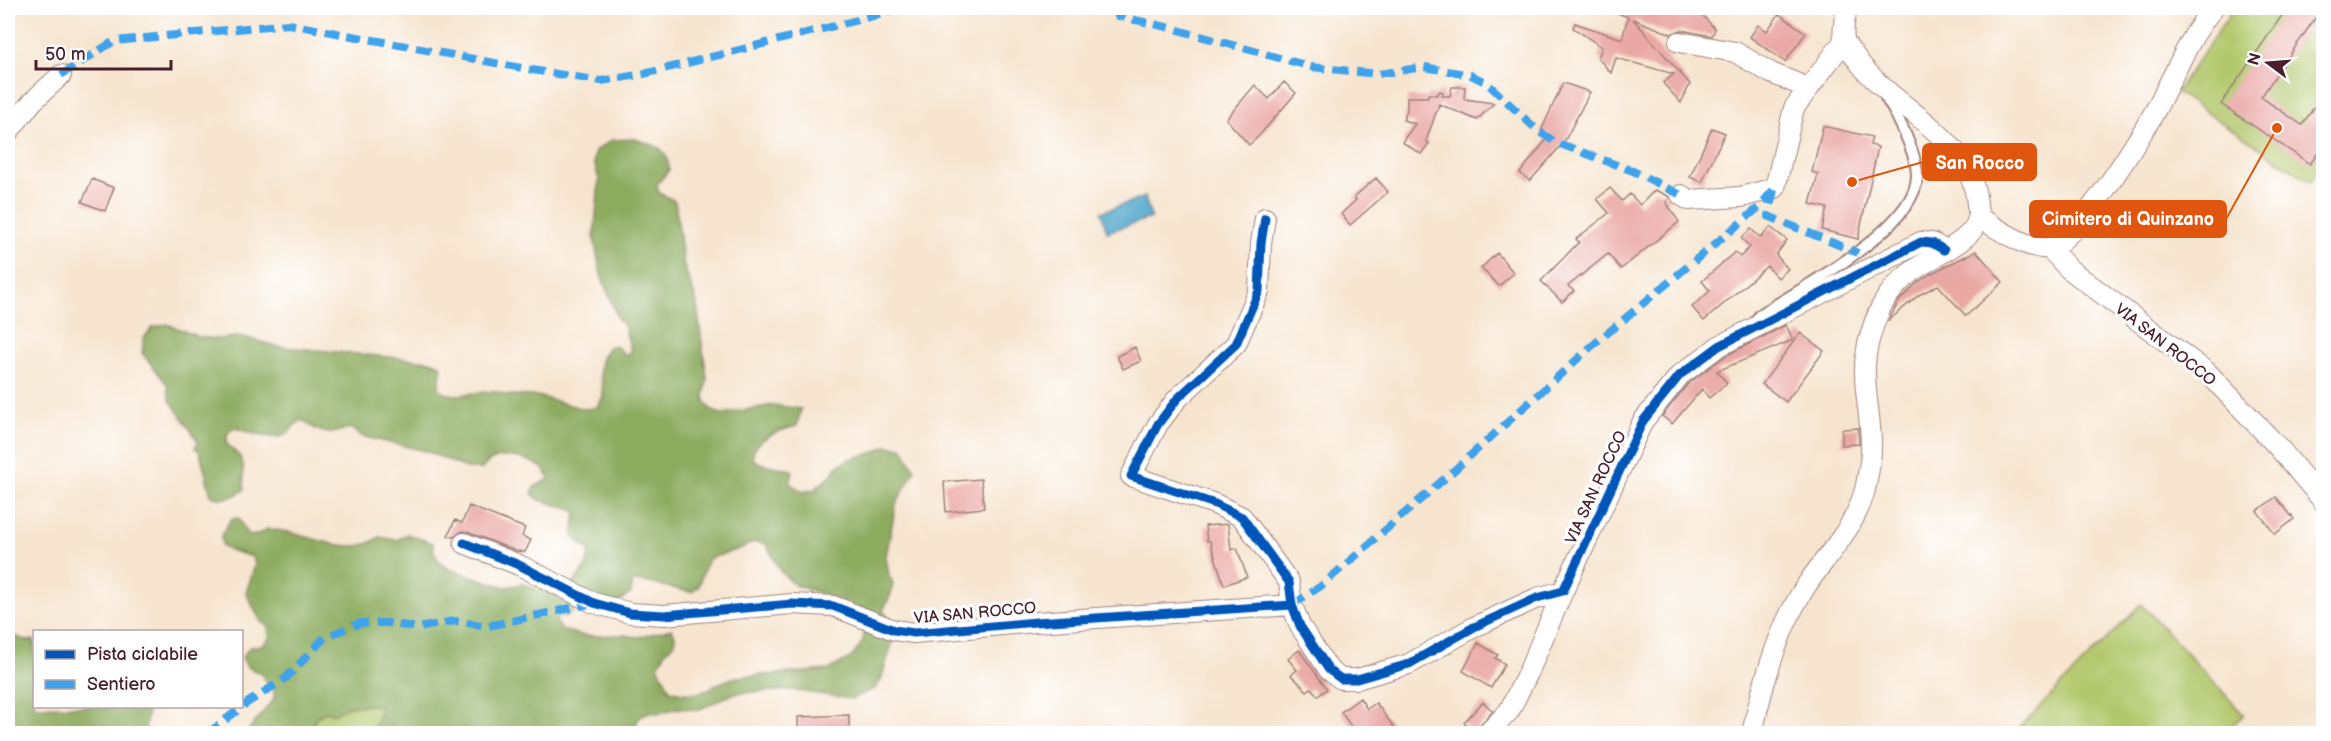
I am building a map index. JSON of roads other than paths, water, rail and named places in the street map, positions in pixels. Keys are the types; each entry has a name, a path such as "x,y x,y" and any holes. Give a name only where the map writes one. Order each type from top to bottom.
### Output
{"street":[{"path":"1752,734 1768,668 1780,639 1803,591 1857,512 1865,488 1872,450 1864,370 1872,332 1881,307 1893,288 1910,272 1944,250 1963,241 1973,231 1978,217 1976,192 1946,141 1864,69 1844,41 1847,8"},
{"path":"1978,217 2030,246 2049,248 2065,239 2116,172 2156,109 2199,25 2213,8"},
{"path":"1681,195 1689,200 1741,197 1774,188 1794,108 1844,41"},
{"path":"1679,42 1735,52 1771,74 1808,87"},
{"path":"8,132 33,101 61,75"},
{"path":"1266,218 1261,243 1259,291 1236,344 1177,399 1158,424 1131,476 1215,504 1242,517 1289,582 1292,605 1300,626 1329,670 1341,679 1357,679 1409,664 1474,627 1537,598 1563,591"},
{"name":"VIA SAN ROCCO","path":"1487,734 1509,711 1533,663 1563,591 1643,421 1680,375 1719,346 1921,242 1932,243 1944,250"},
{"name":"VIA SAN ROCCO","path":"2049,248 2069,270 2208,373 2279,448 2324,501"},
{"name":"VIA SAN ROCCO","path":"464,543 519,566 594,603 630,613 664,615 792,604 833,606 894,630 914,633 1048,621 1292,605"}],"lane":[{"path":"1751,330 1760,315 1858,253 1888,227 1912,198 1917,174 1909,145 1893,108 1872,76"}],"water":[{"path":"1145,197 1151,218 1107,232 1101,212"}],"place":[{"name":"Cimitero di Quinzano","path":"2277,128"},
{"name":"San Rocco","path":"1852,182"}]}
